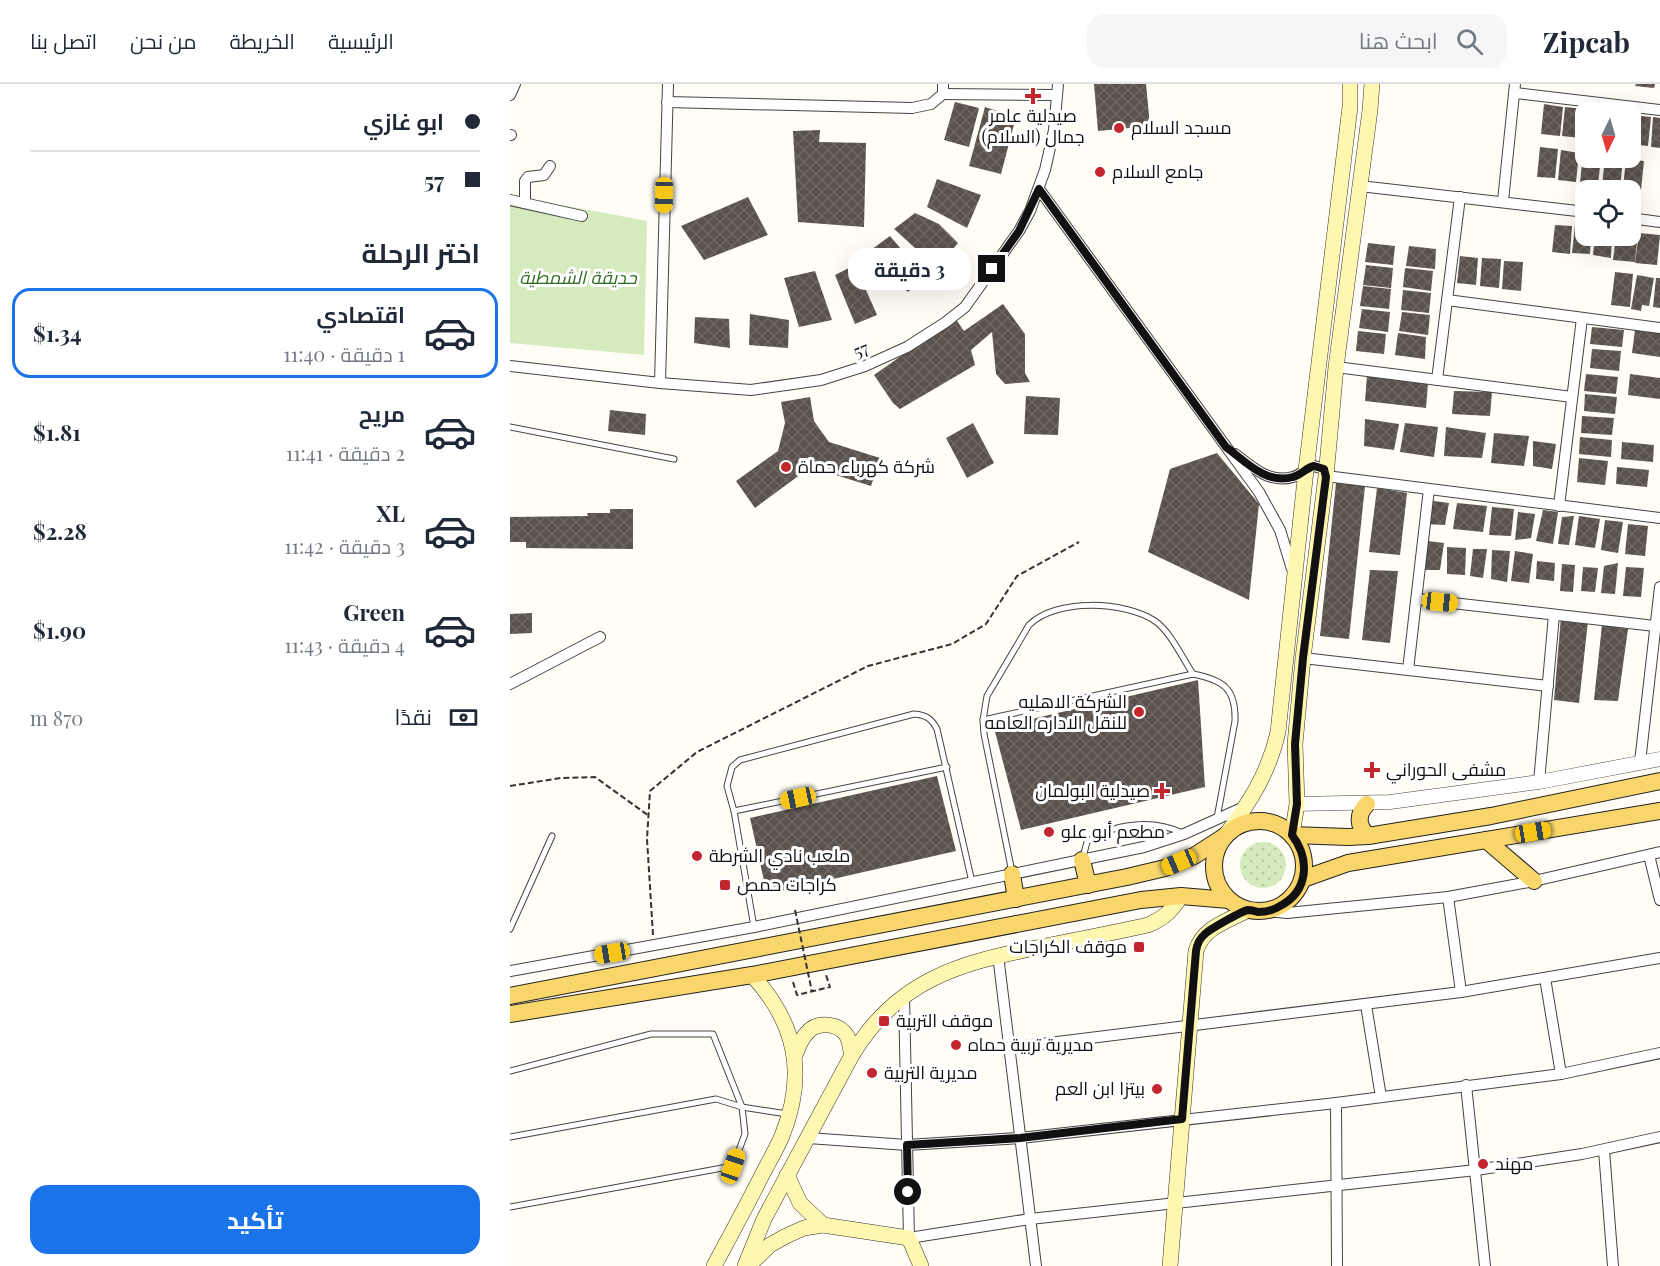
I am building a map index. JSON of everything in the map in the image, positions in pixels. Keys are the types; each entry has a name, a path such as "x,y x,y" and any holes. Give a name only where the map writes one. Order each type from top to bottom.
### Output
{"main road":[{"path":"510,996 1088,885 1165,868 1194,856 1225,836 1236,827 1251,821 1266,821 1280,826 1299,844 1304,855 1305,867 1298,890 1290,900 1267,911 1248,910 1229,900 1220,890 1214,869 1217,849 1225,836 1247,806 1266,771 1278,732 1306,470 1350,107 1350,84"},
{"path":"1292,835 1297,804 1295,744 1303,658 1326,477 1336,367 1372,84"},
{"path":"1292,835 1368,836 1491,816 1660,781"},
{"path":"1367,804 1360,812 1359,823 1368,836"},
{"path":"1303,879 1348,863 1660,811"},
{"path":"1486,840 1534,881"},
{"path":"1083,860 1088,885"},
{"path":"1012,874 1016,899"},
{"path":"510,1014 752,975 1141,900 1181,896 1229,900"},
{"path":"747,1266 752,1245 787,1175 865,1033 885,1011 904,995 949,970 998,955 1148,925 1173,910 1181,896"},
{"path":"1170,1266 1196,951 1204,934 1248,910"},
{"path":"714,1266 782,1136 793,1096 795,1055 789,1033 780,1011 752,975"},
{"path":"795,1055 804,1035 811,1029 828,1025 843,1032 848,1039 852,1055"},
{"path":"787,1175 800,1203 823,1225"},
{"path":"747,1266 770,1245 786,1236 804,1228 823,1225 909,1238 921,1266"}],"street":[{"path":"510,95 515,84"},
{"path":"660,382 668,84"},
{"path":"1503,201 1515,88 1660,110"},
{"path":"666,102 912,108 931,104 943,89 1058,90"},
{"name":"57","path":"510,366 751,390 798,385 843,374 907,347 965,307 1019,231 1039,189 1050,150 1058,90"},
{"path":"525,203 525,181 528,177 544,175 550,166"},
{"path":"1360,186 1575,211"},
{"path":"1039,189 1259,492 1274,517 1294,576"},
{"path":"1437,380 1460,197"},
{"path":"510,200 582,216"},
{"path":"1641,219 1660,222"},
{"path":"1447,300 1660,328"},
{"path":"1559,506 1582,318"},
{"path":"1336,367 1572,397"},
{"path":"1226,447 1258,471 1273,478 1293,477 1310,467 1319,466 1324,469 1326,477 1660,518"},
{"path":"1408,670 1430,489"},
{"path":"1640,762 1660,587"},
{"path":"1417,599 1655,626"},
{"path":"1539,782 1554,615"},
{"path":"510,684 600,637"},
{"path":"1303,658 1548,686"},
{"path":"1297,804 1367,804 1539,782 1660,759"},
{"path":"510,971 754,927 1144,847 1184,834 1247,806"},
{"path":"1267,911 1287,913 1448,897 1534,881 1660,852"},
{"path":"1649,855 1660,900"},
{"path":"1448,897 1461,992"},
{"path":"998,955 1036,1266"},
{"path":"1010,1048 1461,992 1660,958"},
{"path":"1545,978 1561,1074"},
{"path":"904,995 909,1238 1030,1219 1476,1170 1604,1150 1660,1137"},
{"path":"1366,1005 1381,1097"},
{"path":"808,1138 907,1145 1020,1138 1336,1103 1561,1074 1660,1053"},
{"path":"1466,1085 1485,1266"},
{"path":"1336,1103 1337,1266"},
{"path":"1604,1150 1613,1266"}],"lane":[{"path":"510,427 674,459"},
{"path":"1012,874 983,720 987,696 1029,625 1037,617 1047,612 1085,605 1098,605 1146,616 1166,631 1193,674"},
{"path":"983,720 1193,674 1211,677 1223,683 1233,696 1236,708 1217,818"},
{"path":"754,927 728,786 728,776 732,767 740,760 914,714 924,715 937,729 972,882"},
{"path":"734,811 947,766"},
{"path":"1083,860 1083,850 1087,842 1102,832 1150,825 1184,834"},
{"path":"510,929 552,836"},
{"path":"510,1071 651,1034 712,1034 742,1107 745,1134 733,1166 510,1207"},
{"path":"510,1137 716,1099 742,1107 789,1115"}],"path":[{"path":"653,945 647,839 650,790 697,752 868,666 952,644 986,624 1017,576 1079,542"},
{"path":"510,786 561,778 595,777 649,816"},
{"path":"795,909 812,992"},
{"path":"797,995 830,987"}],"green space":[{"name":"حديقة الشمطية","path":"510,195 647,221 644,355 510,343"},
{"path":"1263,842 1279,849 1286,865 1279,881 1263,888 1247,881 1240,865 1247,849"}],"building":[{"path":"1094,84 1146,84 1150,126 1098,131"},
{"path":"1636,84 1655,84 1654,88 1635,86"},
{"path":"955,102 979,108 969,147 944,140"},
{"path":"1544,104 1563,107 1560,136 1541,134"},
{"path":"985,107 1016,117 1001,174 969,166"},
{"path":"1565,107 1575,108 1575,137 1562,136"},
{"path":"1641,116 1651,117 1648,146 1641,145"},
{"path":"1653,117 1660,118 1660,148 1651,147"},
{"path":"820,130 819,142 866,143 864,227 798,222 793,131"},
{"path":"1540,147 1558,149 1555,178 1537,177"},
{"path":"1561,150 1575,152 1576,180 1575,182 1558,180"},
{"path":"1641,161 1644,161 1641,190 1641,180 1624,180 1625,168 1641,168"},
{"path":"1582,168 1600,168 1598,180 1580,180"},
{"path":"1604,168 1622,168 1621,180 1603,180"},
{"path":"937,179 981,195 967,228 927,207"},
{"path":"748,197 768,235 704,260 681,226"},
{"path":"915,213 939,224 958,243 937,268 894,229"},
{"path":"1555,225 1572,226 1570,254 1552,252"},
{"path":"1575,225 1575,246 1590,246 1590,254 1572,253"},
{"path":"1641,233 1660,235 1657,265 1635,263 1637,246 1641,246"},
{"path":"890,236 925,277 908,292 868,252"},
{"path":"1368,243 1395,246 1393,265 1365,262"},
{"path":"1409,246 1436,249 1435,269 1406,266"},
{"path":"1594,246 1612,246 1611,258 1593,255"},
{"path":"1615,246 1637,246 1635,262 1613,260"},
{"path":"1460,256 1478,258 1476,285 1457,283"},
{"path":"1482,258 1501,259 1499,288 1480,286"},
{"path":"1504,261 1523,262 1521,291 1502,289"},
{"path":"855,265 877,315 855,324 835,275"},
{"path":"1366,265 1393,268 1391,288 1363,285"},
{"path":"1405,268 1433,271 1431,291 1403,287"},
{"path":"815,271 832,320 799,327 784,278"},
{"path":"1615,272 1633,274 1630,307 1611,305"},
{"path":"1637,275 1654,278 1649,306 1642,305 1641,311 1631,309"},
{"path":"1656,278 1660,278 1660,308 1653,307"},
{"path":"1363,286 1391,289 1389,309 1360,306"},
{"path":"1403,290 1431,293 1429,313 1401,310"},
{"path":"1003,304 1025,334 1025,373 1030,382 1005,384 996,374 992,332 971,350 975,365 900,409 893,403 874,375 955,318 964,331"},
{"path":"1362,309 1390,312 1388,332 1359,328"},
{"path":"1402,312 1430,315 1428,335 1399,331"},
{"path":"750,314 789,320 788,348 749,345"},
{"path":"695,317 729,319 730,348 694,343"},
{"path":"1592,327 1624,330 1622,347 1590,344"},
{"path":"1635,330 1660,333 1660,357 1632,353"},
{"path":"1358,331 1386,334 1384,354 1356,351"},
{"path":"1398,333 1426,337 1425,359 1395,355"},
{"path":"1592,349 1621,351 1619,371 1590,368"},
{"path":"1586,374 1618,377 1616,394 1584,391"},
{"path":"1630,374 1660,378 1660,399 1628,395"},
{"path":"1367,376 1428,383 1426,408 1365,401"},
{"path":"1454,391 1492,392 1490,416 1452,414"},
{"path":"1585,394 1617,397 1615,414 1584,411"},
{"path":"1026,396 1060,398 1058,435 1024,434"},
{"path":"810,397 814,421 829,442 880,458 871,486 826,472 801,474 755,508 736,481 778,451 785,423 781,402"},
{"path":"610,410 646,414 645,435 608,431"},
{"path":"1582,416 1614,418 1612,435 1581,433"},
{"path":"1365,419 1399,424 1394,450 1364,446"},
{"path":"973,423 994,463 967,478 946,438"},
{"path":"1405,423 1438,427 1434,457 1400,452"},
{"path":"1446,427 1486,433 1482,458 1444,456"},
{"path":"1494,433 1529,436 1524,466 1491,463"},
{"path":"1580,437 1612,440 1611,457 1579,454"},
{"path":"1533,441 1556,444 1552,469 1533,466"},
{"path":"1622,442 1654,445 1653,462 1621,459"},
{"path":"1217,453 1259,504 1249,600 1148,552 1170,469"},
{"path":"1579,458 1608,461 1605,485 1577,482"},
{"path":"1617,467 1649,470 1647,487 1616,484"},
{"path":"1336,483 1365,486 1349,639 1320,636"},
{"path":"1377,488 1407,493 1400,555 1369,552"},
{"path":"1427,500 1449,503 1445,525 1424,524"},
{"path":"1457,503 1487,506 1483,532 1453,529"},
{"path":"1492,507 1514,509 1511,536 1489,535"},
{"path":"610,509 633,509 633,549 526,548 526,542 510,542 510,517 588,516 587,513 610,513"},
{"path":"1543,510 1558,512 1553,544 1536,541"},
{"path":"1518,512 1535,514 1531,538 1515,540"},
{"path":"1574,516 1569,545 1558,544 1562,517"},
{"path":"1579,516 1600,519 1595,548 1575,545"},
{"path":"1605,520 1623,522 1618,553 1601,550"},
{"path":"1628,524 1648,526 1645,556 1625,554"},
{"path":"1420,540 1444,543 1440,570 1418,570"},
{"path":"1447,547 1466,548 1465,575 1447,574"},
{"path":"1473,549 1487,549 1483,578 1470,576"},
{"path":"1492,550 1510,551 1507,582 1491,579"},
{"path":"1515,551 1533,554 1529,583 1511,581"},
{"path":"1537,561 1555,563 1554,581 1536,579"},
{"path":"1618,563 1615,594 1601,593 1604,566"},
{"path":"1562,564 1575,565 1573,592 1560,591"},
{"path":"1583,567 1598,568 1595,592 1581,591"},
{"path":"1626,567 1644,568 1641,597 1623,596"},
{"path":"1370,570 1398,571 1390,643 1362,640"},
{"path":"532,613 532,633 510,634 510,614"},
{"path":"1561,617 1588,621 1579,703 1554,700"},
{"path":"1602,625 1628,629 1618,701 1594,700"},
{"path":"1198,680 1205,787 1021,830 994,728"},
{"path":"937,776 956,851 767,894 750,818"}],"place":[{"name":"صيدلية عامر جمال (السلام)","path":"1033,96"},
{"name":"مسجد السلام","path":"1119,128"},
{"name":"جامع السلام","path":"1100,172"},
{"name":"شركة كهرباء حماة","path":"786,467"},
{"name":"الشركة الاهليه للنقل الاداره العامه","path":"1139,712"},
{"name":"مشفى الحوراني","path":"1372,770"},
{"name":"صيدلية البولمان","path":"1162,791"},
{"name":"مطعم أبو علو","path":"1049,832"},
{"name":"ملعب نادي الشرطة","path":"697,856"},
{"name":"كراجات حمص","path":"725,885"},
{"name":"موقف الكراجات","path":"1139,947"},
{"name":"موقف التربية","path":"884,1021"},
{"name":"مديرية تربية حماه","path":"956,1045"},
{"name":"مديرية التربية","path":"872,1073"},
{"name":"بيتزا ابن العم","path":"1157,1089"},
{"name":"مهند","path":"1483,1164"}],"route":[{"path":"908,1192 907,1145 1020,1138 1182,1119 1196,951 1199,941 1214,927 1248,910 1267,911 1290,900 1298,890 1305,867 1304,855 1292,835 1297,804 1295,744 1303,658 1326,477 1324,469 1314,466 1293,477 1273,478 1258,471 1226,447 1039,189 1019,231 992,269"}]}
